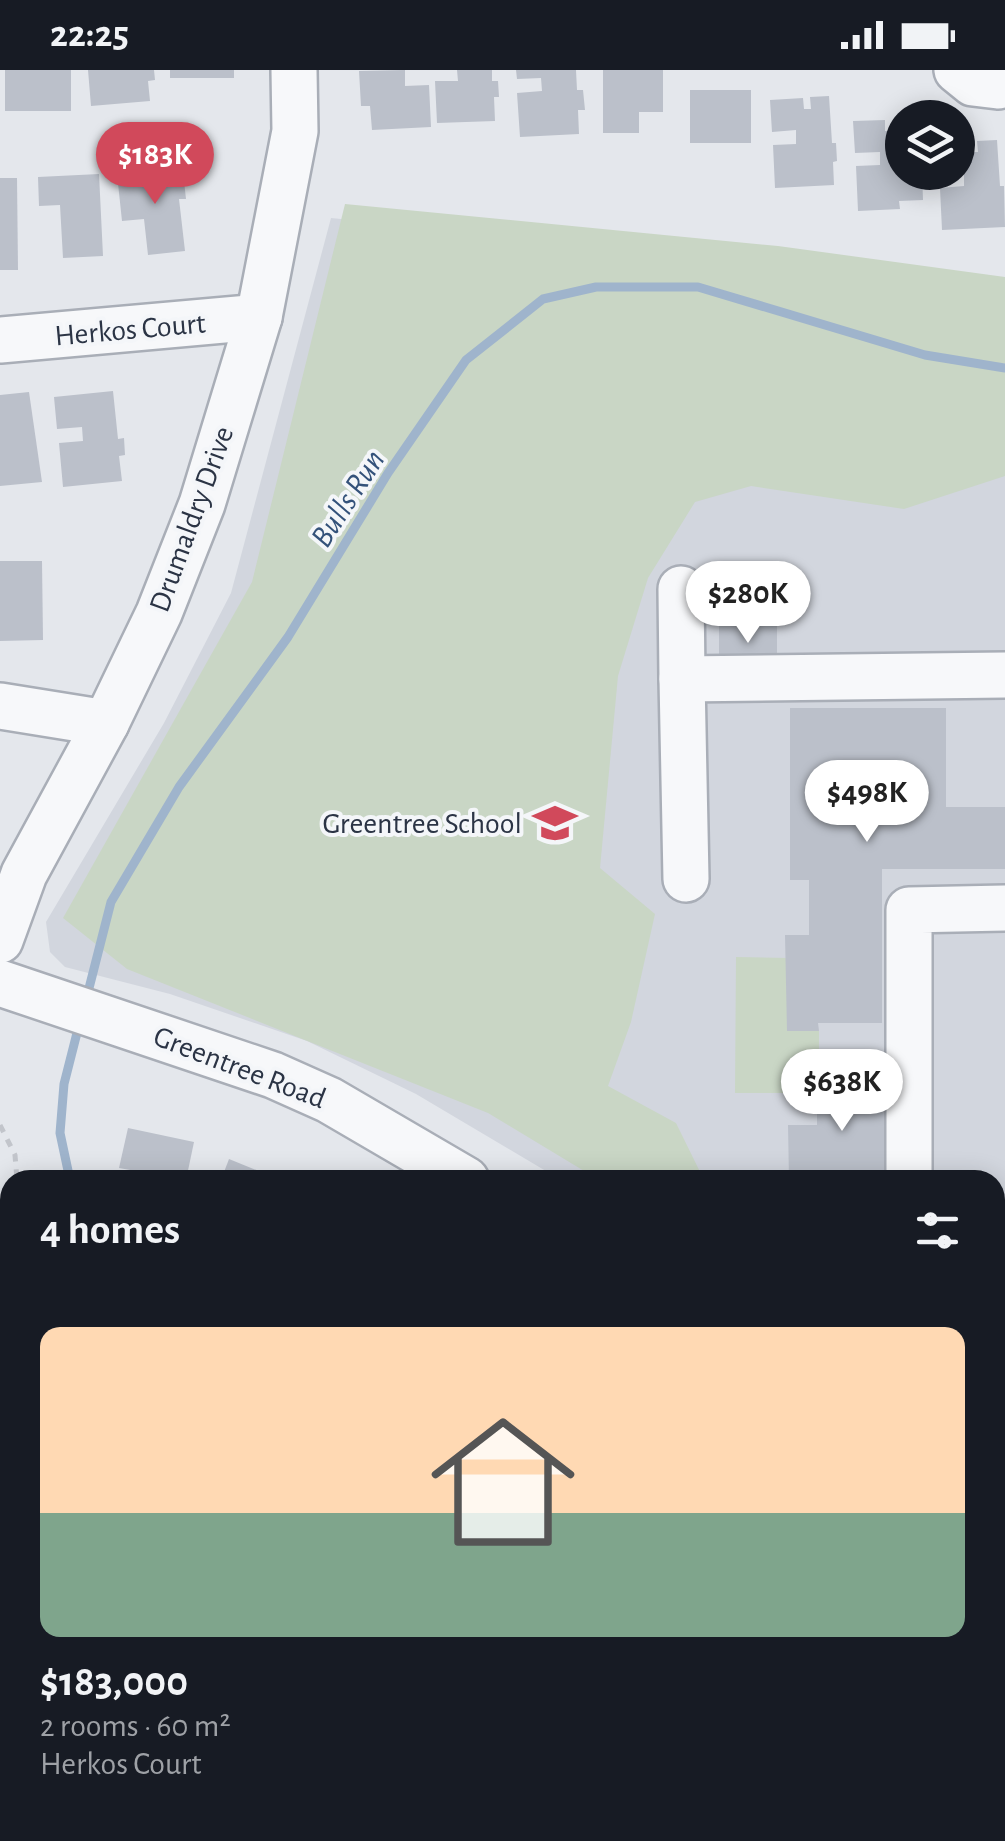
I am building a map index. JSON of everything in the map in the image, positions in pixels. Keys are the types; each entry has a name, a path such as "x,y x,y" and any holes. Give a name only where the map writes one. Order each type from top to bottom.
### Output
{"street":[{"name":"Drumaldry Drive","path":"0,940 24,874 106,723 158,612 202,504 259,318 296,131 294,70"},
{"path":"956,70 973,83 998,86 1005,81"},
{"name":"Herkos Court","path":"0,340 259,318"},
{"path":"681,589 686,878"},
{"path":"682,679 1005,674"},
{"path":"0,706 106,723"},
{"path":"909,1170 909,910 1005,908"},
{"name":"Greentree Road","path":"0,983 273,1076 329,1100 449,1170"}],"path":[{"path":"0,1125 15,1155 16,1170"}],"shaded area":[{"name":"Greentree School","path":"331,218 803,265 1005,293 1005,1170 544,1170 416,1094 307,1041 170,994 65,967 50,952 46,922 164,723 231,593"}],"green space":[{"name":"Greentree School","path":"345,204 778,246 1005,277 1005,476 904,509 751,486 695,502 648,578 618,676 600,868 655,914 631,1022 608,1086 676,1123 699,1170 582,1170 488,1113 127,969 63,918 252,582"},
{"path":"736,957 788,958 788,1031 819,1031 819,1070 789,1071 789,1093 735,1093"}],"building":[{"path":"5,70 71,70 71,111 5,111"},
{"path":"88,70 154,70 155,80 148,81 150,101 91,106"},
{"path":"170,70 234,70 234,78 170,78"},
{"path":"405,70 405,86 429,85 431,127 372,130 370,106 361,106 359,71"},
{"path":"457,70 492,70 492,81 498,81 499,97 494,97 495,121 437,123 435,81 458,81"},
{"path":"516,70 576,70 577,90 583,90 585,110 578,110 579,134 520,137 517,93 542,91 541,78 517,79"},
{"path":"603,70 663,70 663,112 639,112 639,133 603,133"},
{"path":"690,90 751,90 751,143 690,143"},
{"path":"829,96 832,143 836,143 834,185 775,188 773,145 796,144 796,130 772,132 770,100 803,98 804,109 811,109 810,97"},
{"path":"885,120 885,190 923,190 923,200 899,201 900,209 858,211 856,166 880,165 880,152 855,153 853,121"},
{"path":"997,140 1005,227 942,230 940,190 975,190 977,141"},
{"path":"167,169 167,173 183,172 186,199 179,199 185,251 148,255 144,219 122,221 117,174"},
{"path":"99,174 103,256 63,258 60,205 39,206 38,177"},
{"path":"0,178 17,178 18,270 0,270"},
{"path":"113,391 118,439 124,438 125,455 119,456 122,481 63,487 59,443 83,441 82,427 57,429 54,397"},
{"path":"29,392 42,482 0,486 0,395"},
{"path":"0,561 42,561 43,640 0,641"},
{"path":"719,626 777,626 777,666 719,666"},
{"path":"790,708 946,708 946,807 1005,807 1005,869 882,869 882,1023 818,1023 819,1031 787,1031 785,935 809,935 809,880 790,880"},
{"path":"817,1079 885,1079 886,1170 789,1170 788,1125 817,1125"},
{"path":"128,1128 194,1142 188,1170 119,1168"},
{"path":"229,1159 256,1170 225,1170"}],"waterway":[{"name":"Bulls Run","path":"86,1000 111,902 179,787 288,637 388,473 466,360 543,299 596,287 698,287 925,355 1005,368"},
{"name":"Bulls Run","path":"68,1170 60,1133 64,1084 79,1025"}],"place":[{"name":"Greentree School","path":"555,823"}]}
